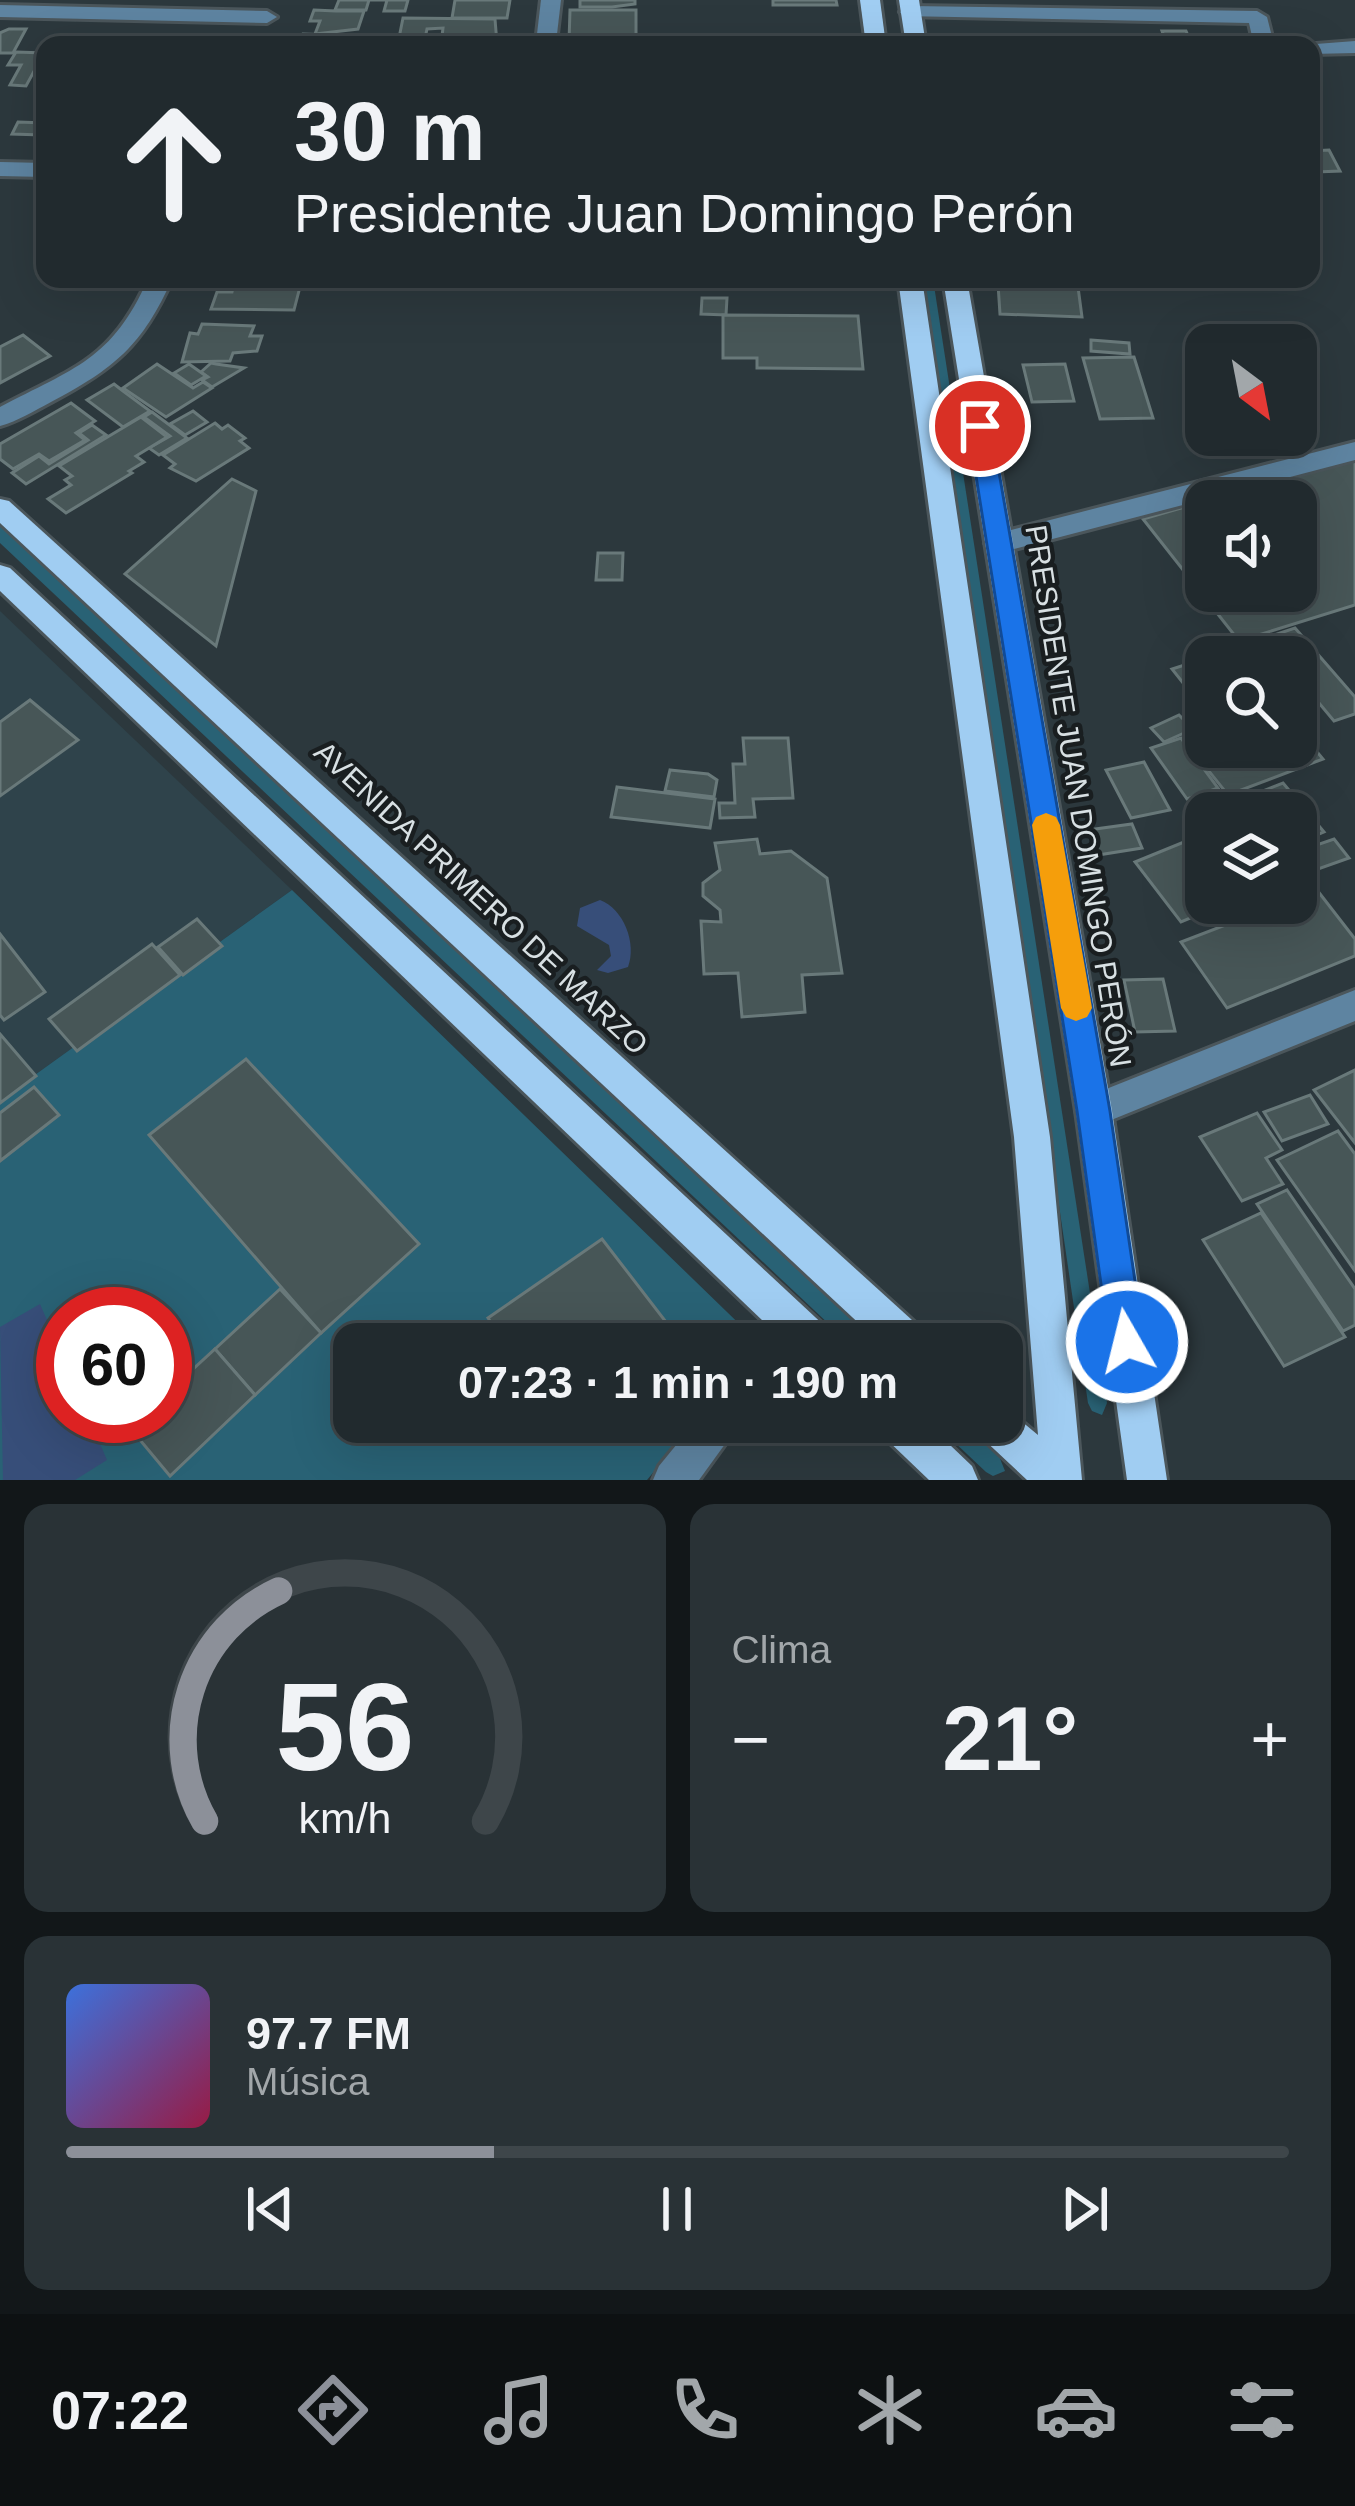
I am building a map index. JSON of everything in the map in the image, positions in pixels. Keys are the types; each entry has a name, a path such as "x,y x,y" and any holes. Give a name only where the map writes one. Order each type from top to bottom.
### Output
{"main road":[{"path":"870,0 875,36"},
{"path":"909,6 914,36"},
{"path":"911,288 1032,1137 1059,1480"},
{"name":"PRESIDENTE JUAN DOMINGO PERÓN","path":"957,288 1094,1111 1147,1480"},
{"path":"931,425 980,426"},
{"name":"AVENIDA PRIMERO DE MARZO","path":"0,508 886,1323"},
{"path":"0,575 782,1323"},
{"path":"919,1443 958,1480"},
{"path":"1018,1443 1059,1480"}],"street":[{"path":"547,34 551,0"},
{"path":"909,6 1257,17 1262,36"},
{"path":"0,11 270,9"},
{"path":"1320,48 1355,47"},
{"path":"0,169 36,170"},
{"path":"0,418 122,345 138,327 156,288"},
{"path":"999,543 1355,451"},
{"path":"1094,1111 1355,1004"},
{"path":"673,1480 704,1443"}],"shaded area":[{"path":"924,288 934,288 1107,1403 1102,1415 1088,1403"},
{"path":"0,524 856,1323 828,1323 0,543"},
{"path":"0,611 292,890 0,1100"},
{"path":"292,890 738,1323 333,1323 333,1443 678,1443 647,1480 0,1480 0,1100"},
{"path":"600,900 622,919 631,948 628,967 608,973 597,970 611,956 609,945 577,926 580,908"},
{"path":"36,1306 36,1443 100,1443 107,1460 75,1480 3,1480 0,1327"},
{"path":"955,1443 985,1443 999,1456 1005,1471 993,1476"}],"building":[{"path":"339,0 369,0 366,10 335,10"},
{"path":"387,0 408,0 405,11 384,11"},
{"path":"455,0 510,0 507,18 452,18"},
{"path":"580,0 635,0 635,4 580,7"},
{"path":"773,0 836,0 837,5 773,5"},
{"path":"314,10 364,11 358,29 315,34 320,21 310,21"},
{"path":"570,10 636,10 636,36 569,36"},
{"path":"403,18 495,19 496,36 442,36 443,28 427,29 426,36 399,36"},
{"path":"26,29 13,53 0,53 0,33"},
{"path":"1162,31 1186,31 1188,36 1164,36"},
{"path":"16,52 36,53 36,68 26,86 10,85 21,65 8,65"},
{"path":"18,122 36,123 36,135 12,134"},
{"path":"1320,150 1329,150 1340,171 1320,172"},
{"path":"233,288 300,288 294,310 211,309 217,292 232,292"},
{"path":"998,288 1078,288 1082,317 1000,314"},
{"path":"702,298 727,298 726,315 701,314"},
{"path":"723,315 858,316 863,369 757,368 757,358 723,358"},
{"path":"202,324 254,326 250,336 262,336 257,351 233,353 230,361 182,362 190,333 198,334"},
{"path":"23,335 50,356 0,383 0,347"},
{"path":"1091,340 1129,343 1130,354 1091,351"},
{"path":"1134,357 1153,418 1100,419 1083,358"},
{"path":"211,363 244,368 212,387 202,380 208,377 201,372"},
{"path":"157,364 193,388 203,382 212,388 166,417 123,388"},
{"path":"189,364 206,376 191,385 174,373"},
{"path":"1065,364 1074,401 1032,402 1023,365"},
{"path":"114,384 150,411 123,427 87,400"},
{"path":"71,403 95,421 76,433 85,440 49,461 39,454 13,469 0,459 0,444"},
{"path":"193,411 207,422 185,435 170,424"},
{"path":"152,412 187,438 159,455 149,448 170,436 144,417"},
{"path":"141,417 167,437 136,456 144,462 129,471 132,473 66,513 48,499 71,485 65,480 72,476 59,466"},
{"path":"215,423 222,429 228,425 245,438 240,441 249,448 196,481 170,468 175,464 163,455"},
{"path":"92,425 106,435 26,484 12,473 39,456 49,464 88,440 79,433"},
{"path":"1355,458 1355,605 1255,636 1235,636 1216,612 1317,612 1317,480 1279,480"},
{"path":"232,479 256,491 216,646 125,574"},
{"path":"1185,507 1185,572 1143,519"},
{"path":"598,553 623,553 622,580 596,580"},
{"path":"1295,628 1302,636 1271,636"},
{"path":"1317,653 1355,697 1355,714 1334,721 1317,701"},
{"path":"1185,665 1185,685 1172,669"},
{"path":"30,700 78,740 0,796 0,722"},
{"path":"1179,715 1185,721 1185,733 1164,742 1151,728"},
{"path":"743,738 788,738 793,798 753,799 755,817 720,818 719,803 735,803 733,764 745,764"},
{"path":"1181,738 1185,768 1203,768 1218,788 1185,792 1185,796 1151,748"},
{"path":"1144,762 1170,810 1131,818 1106,770"},
{"path":"1206,768 1299,768 1236,792 1226,792"},
{"path":"670,770 708,774 717,780 714,797 665,791"},
{"path":"1283,783 1291,792 1260,792"},
{"path":"617,787 715,799 710,828 611,817"},
{"path":"1132,824 1142,848 1098,855 1088,830"},
{"path":"757,839 760,854 791,851 827,878 842,973 802,975 805,1012 742,1017 738,973 704,974 701,921 721,922 720,910 703,896 703,883 720,870 715,843"},
{"path":"1334,839 1349,858 1317,869 1317,845"},
{"path":"1185,842 1185,920 1181,922 1135,862"},
{"path":"1317,890 1355,939 1355,956 1227,1008 1181,942 1228,924 1317,924"},
{"path":"197,919 222,946 183,975 158,947"},
{"path":"0,934 45,992 4,1020 0,1015"},
{"path":"152,944 180,975 77,1051 49,1019"},
{"path":"1163,979 1175,1031 1135,1032 1124,980"},
{"path":"0,1034 36,1076 0,1103"},
{"path":"246,1059 419,1244 321,1333 149,1135"},
{"path":"1355,1070 1355,1143 1314,1090"},
{"path":"34,1087 59,1115 0,1161 0,1113"},
{"path":"1310,1095 1328,1124 1282,1141 1264,1112"},
{"path":"1257,1113 1282,1150 1266,1158 1283,1184 1242,1201 1200,1137"},
{"path":"1338,1131 1355,1154 1355,1271 1277,1160"},
{"path":"1287,1190 1355,1289 1355,1325 1343,1331 1257,1204"},
{"path":"1261,1213 1345,1337 1284,1366 1203,1240"},
{"path":"602,1239 667,1323 491,1323 488,1318"},
{"path":"280,1289 321,1333 255,1395 215,1349"},
{"path":"215,1349 255,1395 170,1476 142,1443 192,1443 192,1370"}],"slow traffic":[{"path":"1046,825 1076,1008"}],"route":[{"path":"980,426 1094,1111 1127,1342"}]}
